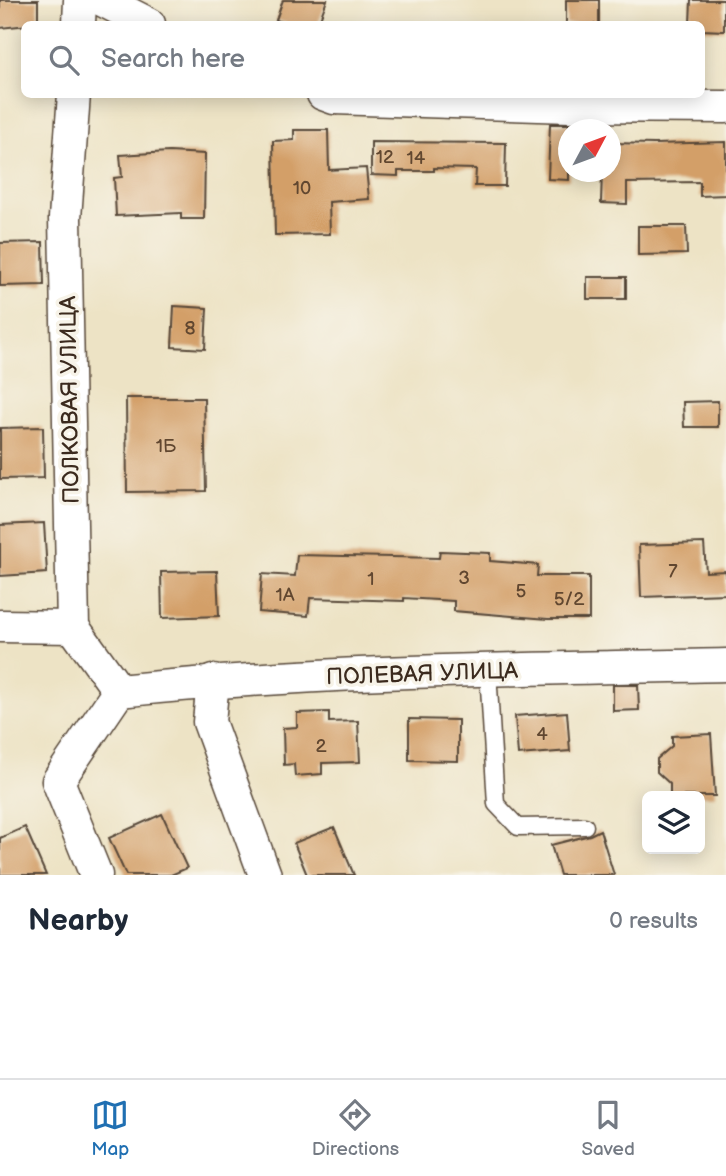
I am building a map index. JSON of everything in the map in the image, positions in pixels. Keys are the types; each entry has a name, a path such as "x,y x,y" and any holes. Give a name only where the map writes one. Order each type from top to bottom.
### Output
{"street":[{"path":"79,21 80,0"},
{"path":"102,0 143,21"},
{"name":"ПОЛКОВАЯ УЛИЦА","path":"73,627 65,218 74,98"},
{"path":"332,98 555,106 726,107"},
{"path":"0,626 73,627 119,691 58,781 96,875"},
{"name":"ПОЛЕВАЯ УЛИЦА","path":"119,691 213,681 726,664"},
{"path":"213,681 209,722 265,875"}],"lane":[{"path":"488,670 496,804 518,827 585,826"}],"building":[{"path":"0,0 38,0 38,21 21,21 21,26 0,28"},
{"path":"283,0 327,0 319,21 276,20"},
{"path":"566,0 599,0 599,21 566,21"},
{"path":"691,0 724,0 724,31 705,30 705,21 690,21"},
{"path":"550,124 558,124 558,179 548,179"},
{"path":"294,130 328,130 329,170 366,168 369,199 329,202 330,234 275,235 273,141 294,140"},
{"path":"371,142 506,143 505,186 475,186 476,169 434,168 434,171 398,171 398,176 371,175"},
{"path":"726,142 726,195 700,196 700,182 627,183 627,204 601,203 602,182 621,182 621,143"},
{"path":"169,152 205,154 204,219 181,219 181,213 116,216 114,178 122,177 120,155"},
{"path":"638,226 686,226 687,254 638,255"},
{"path":"43,242 44,285 0,286 0,243"},
{"path":"587,277 626,277 626,299 587,299"},
{"path":"174,306 207,308 205,349 172,347"},
{"path":"126,398 204,398 206,491 127,492"},
{"path":"718,401 718,427 684,427 683,402"},
{"path":"43,427 44,478 0,479 0,428"},
{"path":"44,523 47,573 0,576 0,525"},
{"path":"704,543 706,572 726,571 726,594 641,597 639,545"},
{"path":"440,551 490,553 490,561 538,565 537,576 589,576 589,619 548,619 454,611 454,601 404,598 404,601 310,598 308,616 259,612 262,574 295,576 297,555 439,558"},
{"path":"217,571 219,616 162,618 161,572"},
{"path":"613,685 638,685 639,710 613,711"},
{"path":"329,712 329,722 358,721 360,762 322,763 322,774 295,776 294,764 284,765 283,728 297,727 297,713"},
{"path":"567,712 570,751 518,755 515,716"},
{"path":"409,719 458,720 458,761 409,760"},
{"path":"711,734 715,796 705,796 705,791 670,791 670,784 657,772 657,759 672,746 672,736"},
{"path":"162,814 187,868 171,875 126,875 109,838"},
{"path":"25,827 46,875 0,875 0,838"},
{"path":"334,827 354,875 307,875 294,843"},
{"path":"600,830 614,875 560,875 551,845"}]}
